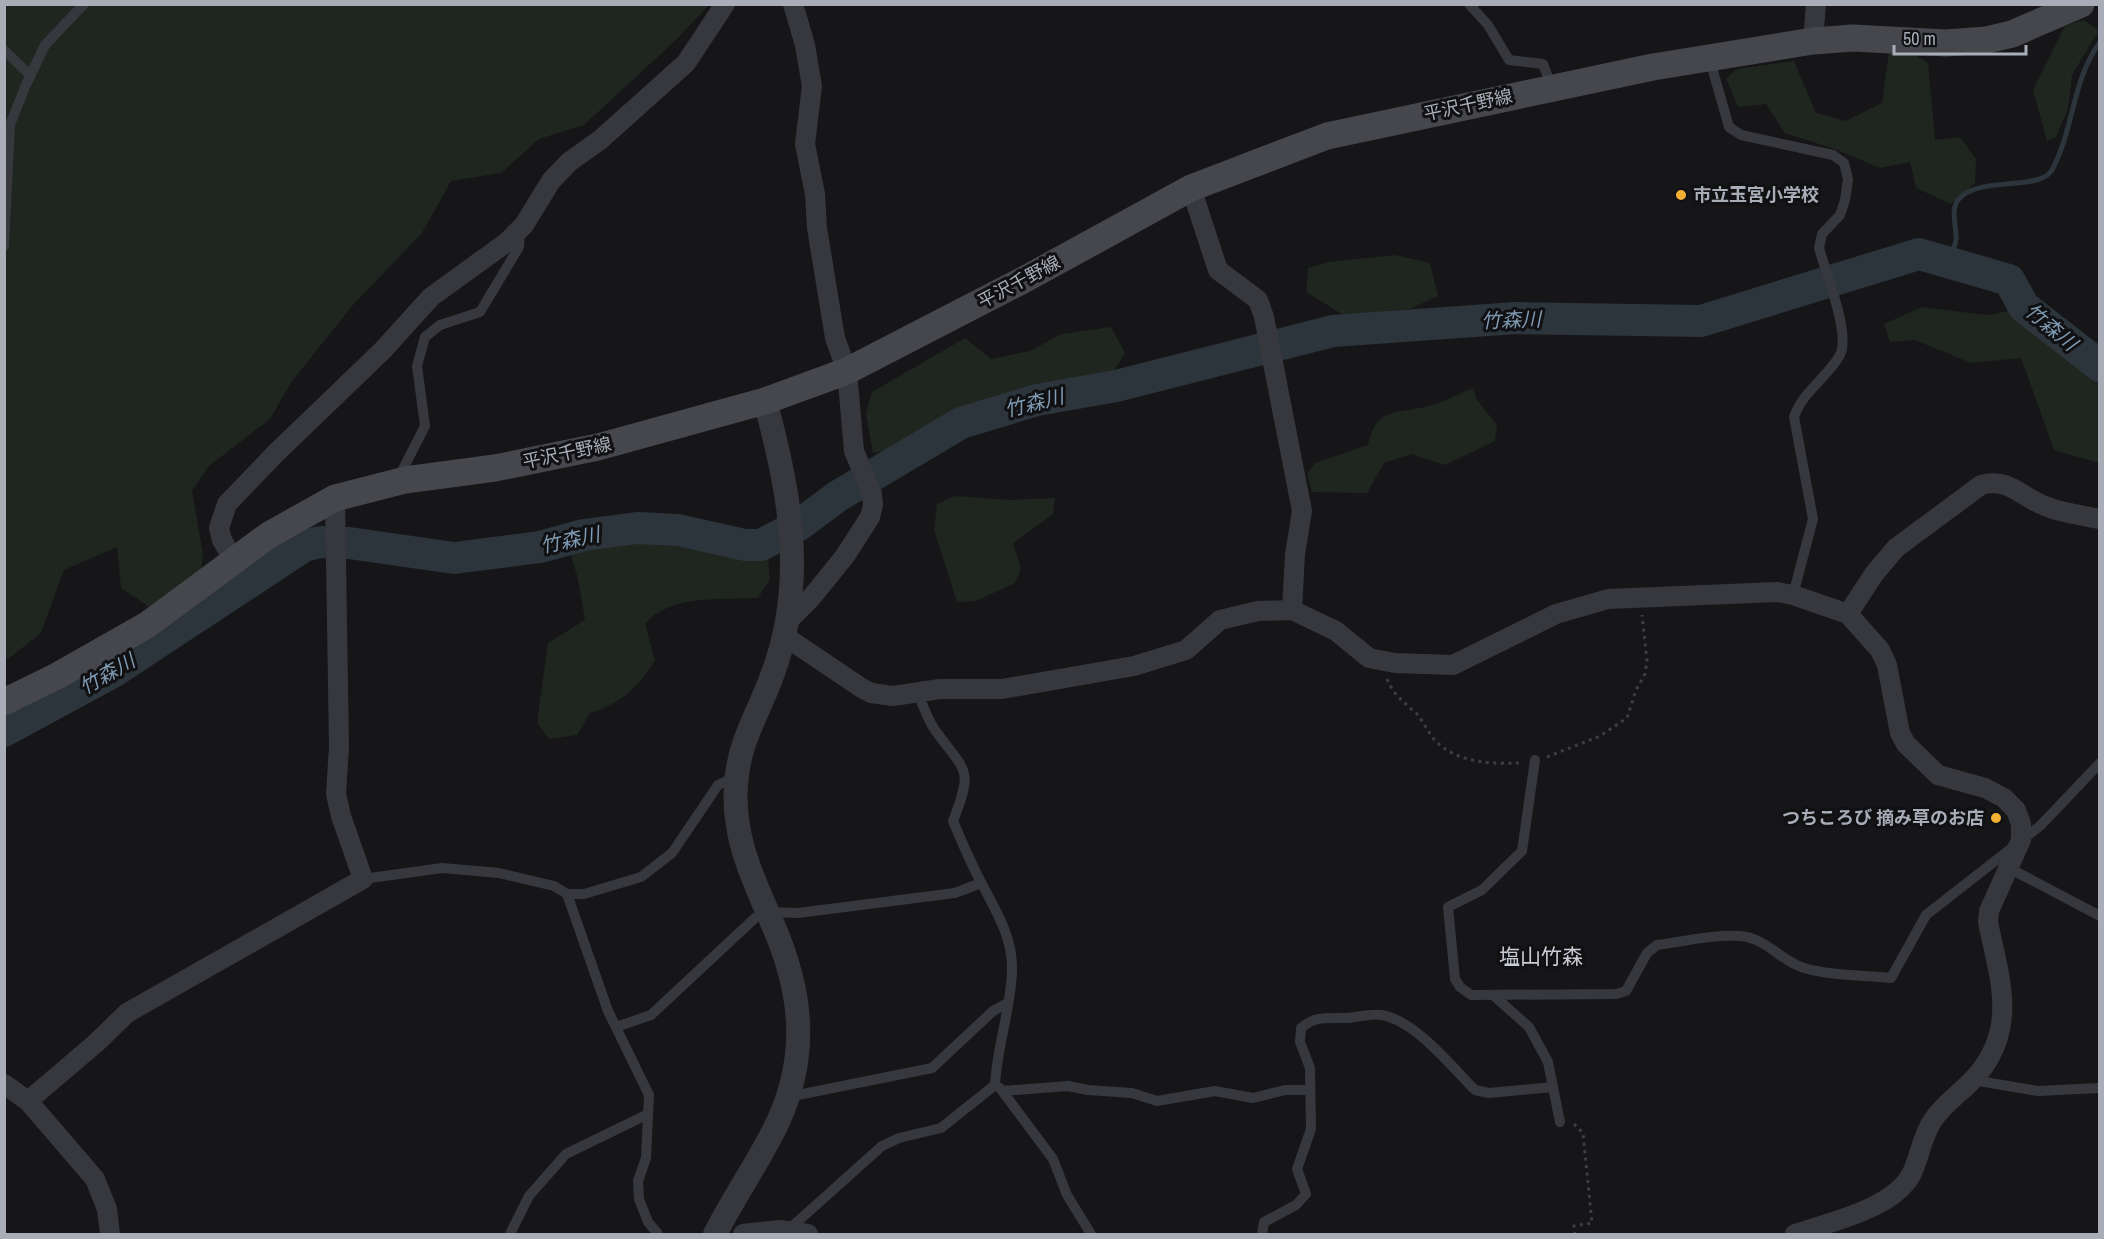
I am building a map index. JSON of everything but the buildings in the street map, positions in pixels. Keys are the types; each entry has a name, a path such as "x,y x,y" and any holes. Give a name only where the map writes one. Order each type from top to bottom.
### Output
{"main road":[{"name":"平沢千野線","path":"4,702 57,676 147,625 233,559 303,514 335,498 405,480 495,468 598,447 765,401 847,371 1027,278 1191,188 1327,136 1709,57 1813,41 1853,38 1946,43 1987,40 2012,34 2081,4"}],"street":[{"path":"233,559 222,540 219,528 227,504 276,453 383,350 431,297 507,242 520,229 551,181 569,162 600,140 686,63 725,4"},
{"path":"784,629 846,556 870,517 873,504 872,494 854,451 847,371 835,338 817,228 815,194 805,137 812,86 806,45 793,4"},
{"path":"1813,41 1816,4"},
{"path":"1191,188 1218,270 1258,300 1264,317 1302,511 1295,554 1292,610"},
{"path":"715,1234 731,1202 773,1132 788,1097 796,1072 799,1036 798,1004 786,956 740,843 736,815 739,753 773,673 784,629 794,550 789,502 765,401"},
{"path":"1848,614 1874,574 1896,548 1981,485 1992,482 2008,484 2044,506 2099,519"},
{"path":"28,1101 96,1043 127,1013 363,879 341,816 336,794 339,747 335,498"},
{"path":"784,629 871,693 893,696 940,689 1002,689 1134,666 1186,650 1210,627 1227,617 1258,611 1292,610 1336,631 1369,658 1453,665 1575,607 1608,599 1777,592 1793,595 1848,614 1880,650 1887,665 1900,733 1906,744 1938,775 1986,788 2004,798 2016,810 2022,824 2021,840 1989,911 1988,922 2004,1006 2002,1028 1985,1065 1950,1099 1934,1119 1922,1139 1912,1172 1906,1182 1870,1209 1795,1234"},
{"path":"4,1084 28,1101 95,1179 107,1209 110,1234"},
{"path":"743,1234 808,1234"}],"lane":[{"path":"4,246 10,125 45,45 84,4"},
{"path":"1469,4 1488,25 1509,60 1543,64 1552,88"},
{"path":"4,50 30,75"},
{"path":"1709,57 1729,127 1741,135 1833,155 1844,163 1848,179 1840,215 1822,234 1819,248 1843,332 1841,353 1799,401 1794,417 1813,519 1793,595"},
{"path":"405,480 402,471 424,426 417,366 425,337 440,325 480,312 519,247 520,229"},
{"path":"918,692 933,728 965,771 966,788 953,821 981,883 1004,923 1012,967 1008,1003 996,1060 999,1088 1053,1159 1067,1195 1091,1234"},
{"path":"1535,760 1522,851 1482,890 1448,907 1455,979 1460,987 1471,995 1616,994 1626,991 1647,953 1657,945 1738,936 1756,939 1771,946 1792,963 1806,969 1891,978 1926,915 2040,826 2100,763"},
{"path":"363,879 442,868 499,873 554,886 567,894 584,894 640,877 672,854 718,785 737,775"},
{"path":"2007,867 2100,916"},
{"path":"616,1027 651,1014 754,918 767,912 798,913 955,893 981,883"},
{"path":"567,894 616,1027 649,1095 646,1158 638,1181 639,1198 648,1222 658,1234"},
{"path":"1493,994 1529,1027 1548,1062 1560,1122"},
{"path":"788,1097 932,1068 993,1011 1008,1003"},
{"path":"1262,1234 1264,1222 1296,1205 1306,1194 1297,1169 1311,1129 1310,1068 1300,1042 1301,1028 1309,1021 1321,1017 1348,1018 1366,1014 1383,1015 1413,1030 1475,1089 1489,1092 1553,1087"},
{"path":"1972,1080 2038,1091 2100,1088"},
{"path":"787,1233 882,1146 899,1138 941,1128 999,1088 1068,1086 1088,1090 1132,1093 1157,1101 1215,1091 1253,1098 1285,1090 1310,1090"},
{"path":"510,1234 529,1196 566,1154 648,1114"}],"path":[{"path":"1380,660 1399,701 1415,713 1433,739 1458,756 1470,761 1518,764 1535,760 1600,736 1627,718 1636,690 1645,674 1647,661 1640,596"},
{"path":"1560,1122 1576,1124 1583,1133 1592,1223 1574,1226 1575,1234"}],"shaded area":[{"path":"4,5 709,5 678,38 584,125 539,139 501,173 451,181 422,233 353,305 292,381 270,419 209,466 192,491 203,554 200,583 154,610 121,588 117,547 64,570 41,633 8,659 4,657"},
{"path":"2083,20 2099,30 2072,75 2068,109 2056,137 2047,141 2033,90 2065,26"},
{"path":"1889,51 1909,51 1928,63 1935,140 1960,137 1976,159 1975,183 1951,204 1916,188 1910,162 1880,168 1838,150 1785,133 1766,104 1738,107 1726,78 1737,69 1794,61 1816,113 1846,121 1882,103"},
{"path":"1395,255 1430,263 1438,296 1410,309 1345,316 1306,292 1308,268 1329,262"},
{"path":"1922,307 1986,315 2011,311 2099,384 2099,463 2054,450 2021,358 1971,363 1915,340 1890,342 1884,324"},
{"path":"1111,327 1125,353 1111,376 1009,401 931,428 903,449 873,453 866,414 872,392 965,338 991,359 1030,351 1061,334"},
{"path":"1473,388 1477,400 1497,425 1495,441 1445,465 1411,454 1384,463 1367,493 1312,492 1307,474 1315,463 1368,445 1372,432 1383,418 1390,414 1435,404"},
{"path":"955,496 1011,500 1055,498 1053,514 1013,543 1021,569 1015,583 976,601 957,602 934,530 937,504"},
{"path":"640,539 685,541 768,559 770,579 758,598 697,600 682,603 656,614 645,624 655,660 642,678 620,699 590,713 577,735 549,739 537,723 548,643 585,620 571,555 587,543"}],"waterway":[{"path":"1946,261 1955,243 1954,209 1958,200 1967,192 1993,185 2035,180 2045,177 2052,170 2065,138 2078,88 2100,42"},
{"name":"竹森川","path":"4,731 113,672 304,546 320,542 349,543 454,558 540,547 584,535 637,528 678,530 745,545 761,545 799,525 838,496 961,423 1037,400 1116,386 1333,331 1516,318 1701,321 1919,254 2009,280 2024,307 2100,366"}],"place":[{"name":"市立玉宮小学校","path":"1681,195"},
{"name":"つちころび 摘み草のお店","path":"1996,818"}],"district":[{"name":"塩山竹森","path":"1541,957"}]}
